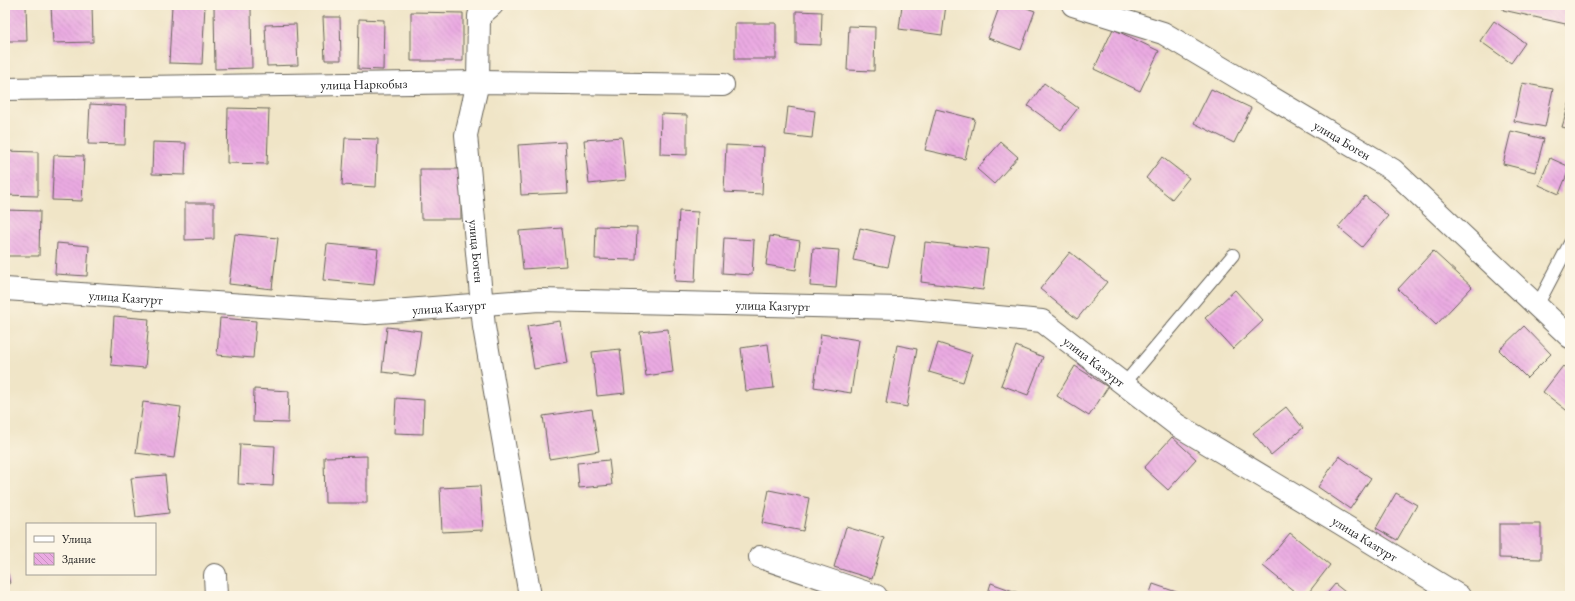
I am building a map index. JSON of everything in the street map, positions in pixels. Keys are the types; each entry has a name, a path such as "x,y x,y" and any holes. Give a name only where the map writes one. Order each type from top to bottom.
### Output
{"street":[{"name":"улица Боген","path":"492,5 479,16 478,82 466,135 482,304 530,596"},
{"name":"улица Боген","path":"1073,5 1163,33 1393,170 1570,337"},
{"name":"улица Наркобыз","path":"5,89 478,82 723,85"},
{"name":"улица Казгурт","path":"5,289 366,313 539,300 900,308 1042,321 1177,425 1459,596"},
{"path":"760,557 871,595"},
{"path":"215,575 216,596"}],"lane":[{"path":"1537,306 1570,243"},
{"path":"1124,384 1233,255"}],"building":[{"path":"5,5 26,5 27,41 5,41"},
{"path":"51,5 92,5 93,42 53,43"},
{"path":"172,5 205,5 202,64 169,63"},
{"path":"902,5 946,5 942,35 899,29"},
{"path":"1000,5 1019,5 1035,11 1021,50 988,38"},
{"path":"1504,5 1562,5 1570,7 1570,25 1503,10"},
{"path":"214,7 251,7 252,68 215,69"},
{"path":"796,11 822,12 821,45 796,44"},
{"path":"411,12 463,13 463,61 411,61"},
{"path":"323,17 340,17 341,60 325,60"},
{"path":"359,19 384,20 383,70 358,69"},
{"path":"1494,21 1525,43 1511,63 1480,41"},
{"path":"735,23 776,23 776,59 735,59"},
{"path":"296,24 298,65 267,66 265,25"},
{"path":"849,26 875,27 874,71 847,70"},
{"path":"1113,29 1159,51 1140,91 1094,69"},
{"path":"1044,83 1078,108 1061,130 1028,106"},
{"path":"1522,83 1553,89 1545,127 1514,121"},
{"path":"1211,89 1251,108 1234,143 1194,123"},
{"path":"1570,101 1570,129 1562,127"},
{"path":"90,104 126,106 125,145 88,144"},
{"path":"788,107 815,111 812,138 785,135"},
{"path":"228,108 269,109 267,164 227,163"},
{"path":"936,109 975,119 965,159 925,150"},
{"path":"661,114 687,115 687,155 660,154"},
{"path":"1511,131 1544,139 1535,172 1503,164"},
{"path":"622,137 626,180 589,184 584,140"},
{"path":"345,138 378,139 376,187 342,185"},
{"path":"153,142 186,143 185,175 152,174"},
{"path":"565,142 568,193 521,195 518,145"},
{"path":"1001,142 1018,157 994,184 977,169"},
{"path":"726,145 764,147 762,194 724,192"},
{"path":"5,151 38,152 38,196 5,195"},
{"path":"54,155 84,156 82,201 52,200"},
{"path":"1162,157 1189,178 1172,199 1146,178"},
{"path":"1550,158 1570,167 1559,194 1539,185"},
{"path":"420,169 461,169 461,219 421,219"},
{"path":"1365,196 1388,216 1362,247 1338,227"},
{"path":"185,203 214,203 214,239 185,240"},
{"path":"5,210 40,211 39,256 5,256"},
{"path":"679,211 698,212 695,282 675,281"},
{"path":"596,226 637,227 636,260 595,259"},
{"path":"562,228 566,266 523,269 519,231"},
{"path":"860,228 895,236 888,267 853,260"},
{"path":"235,234 278,238 272,289 229,284"},
{"path":"770,236 800,241 796,270 766,265"},
{"path":"724,238 754,240 752,275 722,273"},
{"path":"925,242 988,249 983,290 921,282"},
{"path":"57,243 89,246 87,276 55,274"},
{"path":"327,244 378,249 374,285 323,280"},
{"path":"813,248 839,250 836,288 810,286"},
{"path":"1433,251 1472,287 1436,325 1398,289"},
{"path":"1070,252 1107,282 1077,319 1040,289"},
{"path":"1235,290 1263,321 1233,349 1205,318"},
{"path":"114,316 149,319 145,368 111,365"},
{"path":"220,318 256,321 253,358 217,355"},
{"path":"560,321 567,363 534,369 527,326"},
{"path":"1524,326 1551,354 1527,378 1499,350"},
{"path":"387,327 421,331 415,376 382,372"},
{"path":"668,329 673,372 646,376 640,332"},
{"path":"821,334 859,340 851,393 814,387"},
{"path":"938,343 972,354 963,382 929,372"},
{"path":"768,344 774,388 746,391 741,348"},
{"path":"897,345 917,349 907,407 886,403"},
{"path":"1016,346 1043,357 1028,395 1001,385"},
{"path":"620,349 625,393 597,396 592,352"},
{"path":"1075,366 1108,387 1089,416 1057,396"},
{"path":"1563,366 1570,372 1570,413 1543,392"},
{"path":"254,389 289,391 288,423 253,422"},
{"path":"396,398 424,400 423,434 394,433"},
{"path":"143,402 181,407 174,458 136,453"},
{"path":"1286,407 1303,428 1271,455 1253,433"},
{"path":"592,409 599,451 549,459 543,416"},
{"path":"1172,437 1196,459 1168,490 1144,468"},
{"path":"240,444 275,446 273,486 238,484"},
{"path":"367,456 367,503 325,503 324,457"},
{"path":"1339,456 1371,478 1350,509 1318,487"},
{"path":"609,460 612,485 579,488 577,463"},
{"path":"165,475 169,513 136,517 131,478"},
{"path":"480,486 483,530 442,532 440,488"},
{"path":"769,490 809,498 803,531 762,523"},
{"path":"1396,493 1417,505 1397,540 1376,528"},
{"path":"1499,524 1541,524 1541,559 1499,558"},
{"path":"846,527 884,538 872,579 834,567"},
{"path":"1290,533 1330,565 1306,596 1300,596 1263,566"},
{"path":"5,561 10,584 5,585"},
{"path":"991,583 1027,596 987,596"},
{"path":"1153,584 1188,596 1149,596"},
{"path":"1335,584 1350,596 1325,596"}]}
